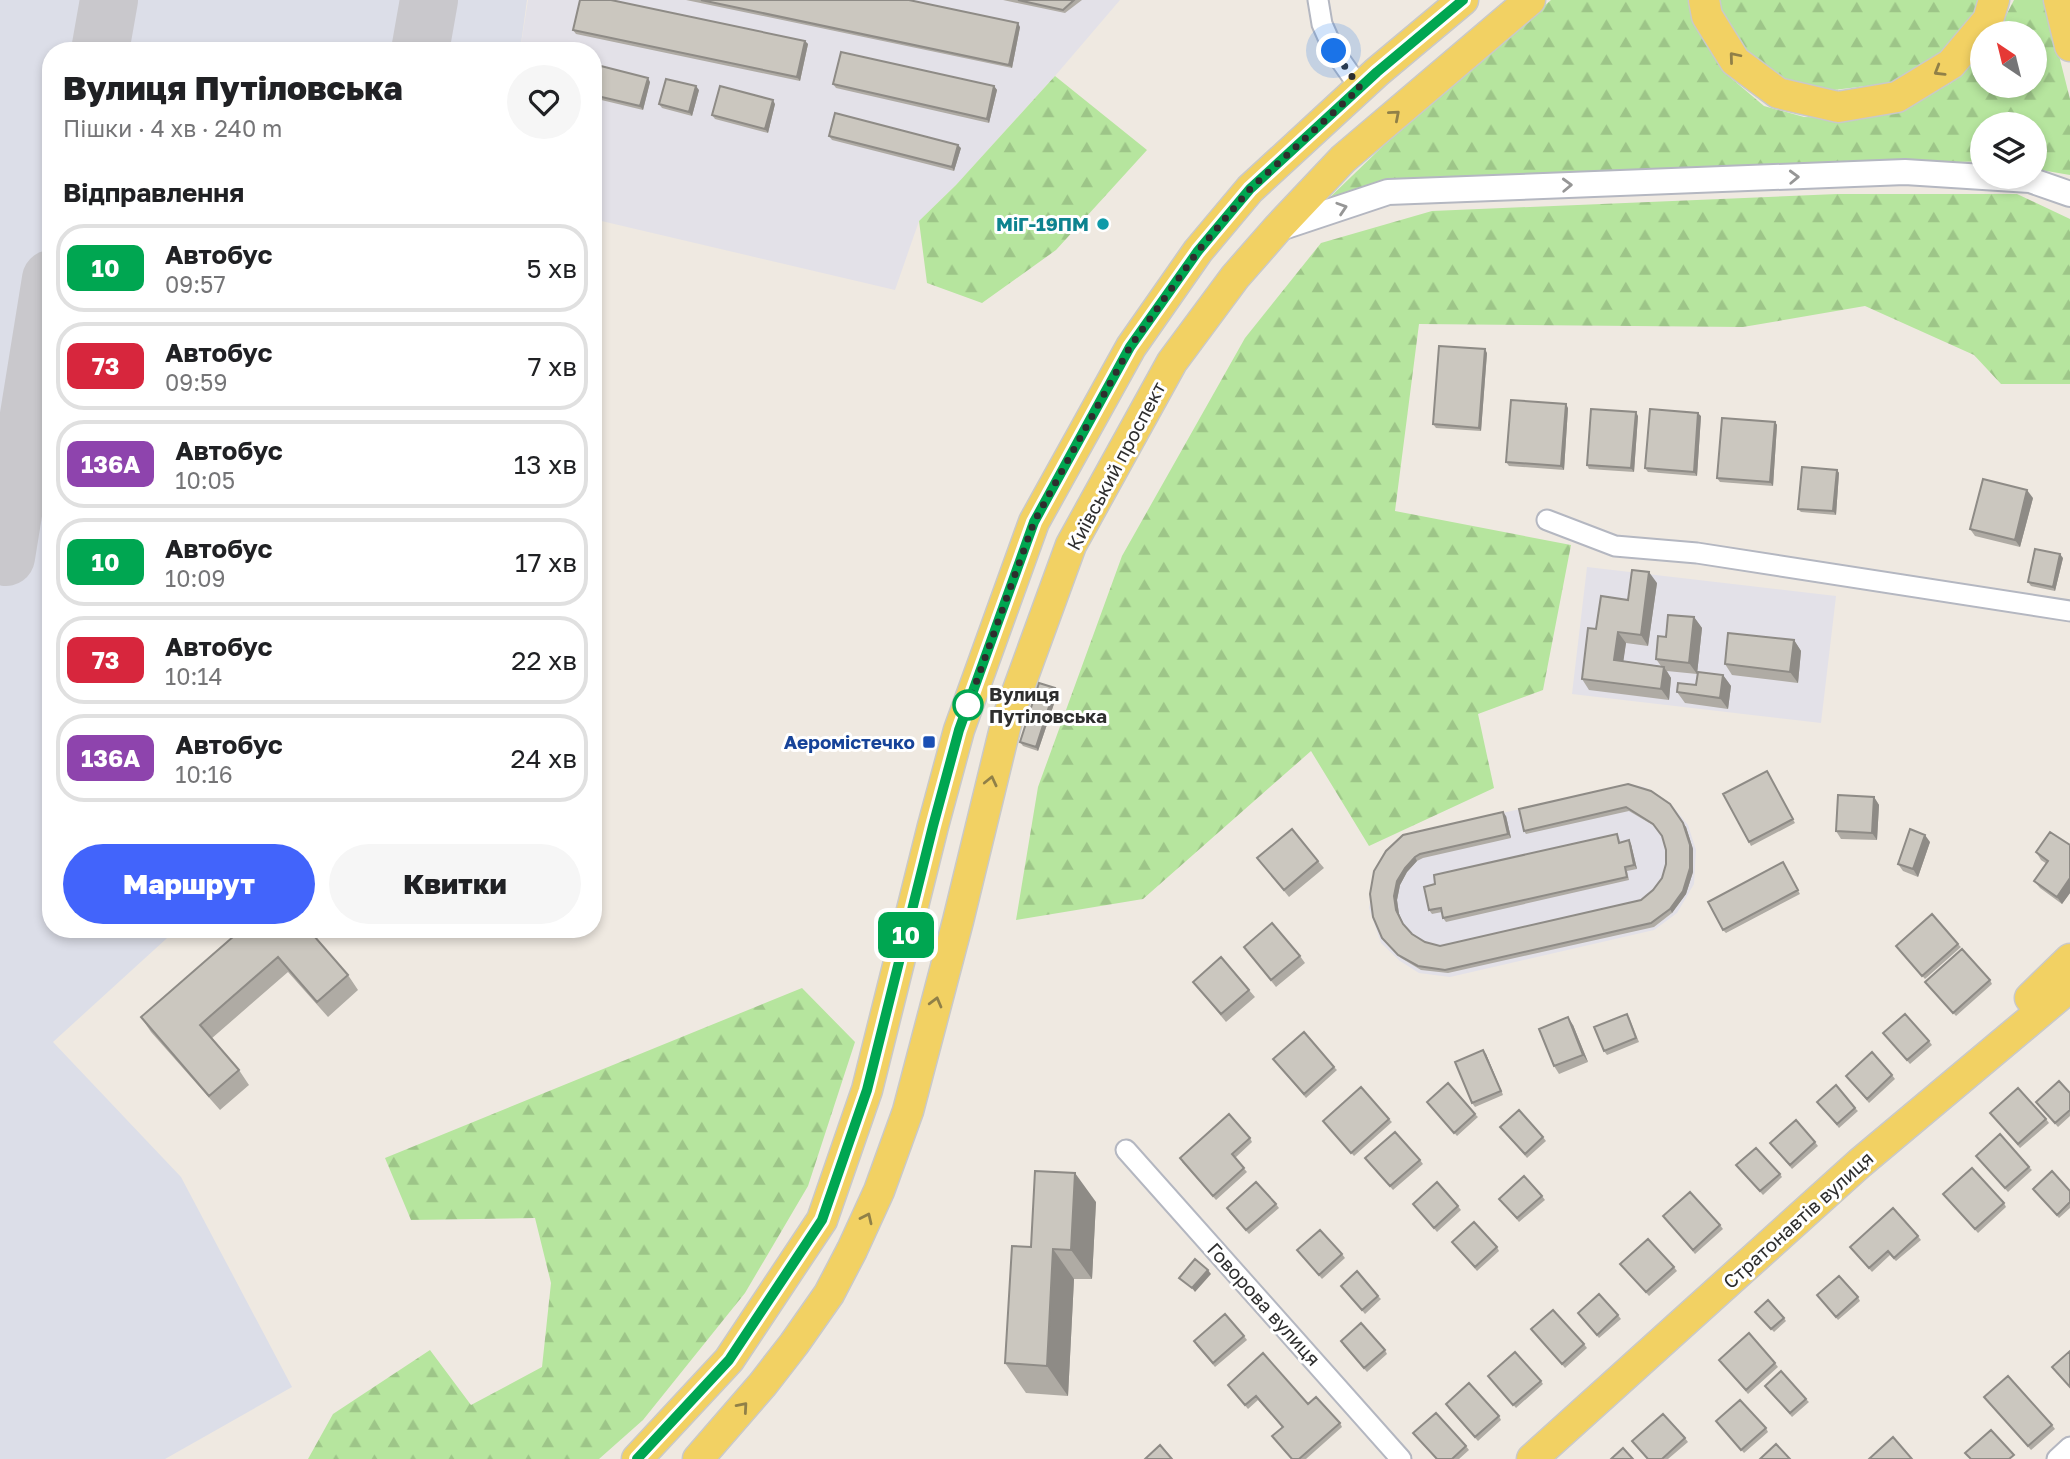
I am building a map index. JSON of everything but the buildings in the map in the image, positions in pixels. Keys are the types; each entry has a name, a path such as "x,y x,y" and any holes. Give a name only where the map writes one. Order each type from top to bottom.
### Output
{"main road":[{"path":"1369,80 1436,0"},
{"path":"637,1459 729,1360 822,1220 867,1090 959,730 1034,522 1130,347 1198,251 1250,189 1369,80 1463,0"},
{"name":"Київський проспект","path":"698,1459 763,1384 829,1294 879,1192 908,1111 1007,720 1071,545 1172,362 1235,277 1343,159 1530,0"},
{"path":"1704,0 1707,16 1735,61 1778,93 1838,107 1897,97 1951,64 1988,20 1994,0"},
{"path":"2059,0 2070,46"},
{"path":"1250,189 1250,212 1261,223 1277,229"},
{"path":"1198,251 1218,246 1232,257 1235,277"},
{"path":"933,826 977,838"},
{"path":"908,925 958,921"},
{"path":"1860,1163 2070,959"},
{"name":"Стратонавтів вулиця","path":"1532,1459 1860,1163 2070,987"}],"street":[{"path":"1318,0 1322,24 1334,51 1369,80"},
{"path":"1277,229 1388,192 1905,172 2031,180 2070,194"},
{"path":"1547,520 1615,546 1697,553 2070,611"},
{"name":"Говорова вулиця","path":"1126,1150 1401,1459"},
{"path":"2057,1459 2070,1447"}],"shaded area":[{"path":"0,0 527,0 521,42 42,42 42,938 167,938 53,1042 181,1177 292,1387 165,1459 0,1459"},
{"path":"528,0 1120,0 956,185 919,221 895,290 602,221 602,42 521,42"},
{"path":"1587,567 1836,596 1821,723 1572,694"},
{"path":"1629,785 1644,787 1670,803 1688,825 1696,850 1694,884 1677,913 1654,930 1450,977 1419,973 1400,961 1381,943 1369,908 1375,875 1430,829"}],"green space":[{"path":"1551,0 1690,0 1695,24 1725,73 1764,106 1804,117 1842,118 1902,109 1951,83 1970,65 1970,98 2048,98 2048,21 2003,21 2014,0 2045,0 2070,99 2070,175 2047,171 2047,112 1970,112 1970,162 1388,186 1323,204 1382,147"},
{"path":"1719,0 1979,0 1972,17 1940,55 1890,83 1834,90 1802,89 1766,74 1737,43 1720,8"},
{"path":"1055,76 1147,150 1056,250 982,303 927,283 919,221 956,185"},
{"path":"1837,194 2017,194 2070,219 2070,384 2001,384 1974,355 1865,306 1743,327 1419,324 1395,511 1571,545 1543,690 1478,714 1494,788 1369,846 1311,751 1143,899 1016,920 1038,787 1122,556 1245,338 1321,243 1432,211"},
{"path":"802,988 855,1042 808,1186 745,1293 643,1420 599,1459 308,1459 333,1414 430,1350 471,1405 542,1367 551,1283 535,1218 411,1220 385,1158"}],"taxiway":[{"path":"102,42 109,0"},
{"path":"422,42 429,0"},
{"path":"6,557 42,335"}],"bus line":[{"name":"10","path":"637,1459 729,1360 822,1220 867,1090 959,730 1034,522 1130,347 1198,251 1250,189 1377,72 1463,0"}],"place":[{"name":"МіГ-19ПМ","path":"1103,224"},
{"name":"Вулиця Путіловська","path":"968,705"},
{"name":"Аеромістечко","path":"929,742"}],"route":[{"path":"968,705 1034,522 1130,347 1198,251 1250,189 1360,88 1334,51"}]}
